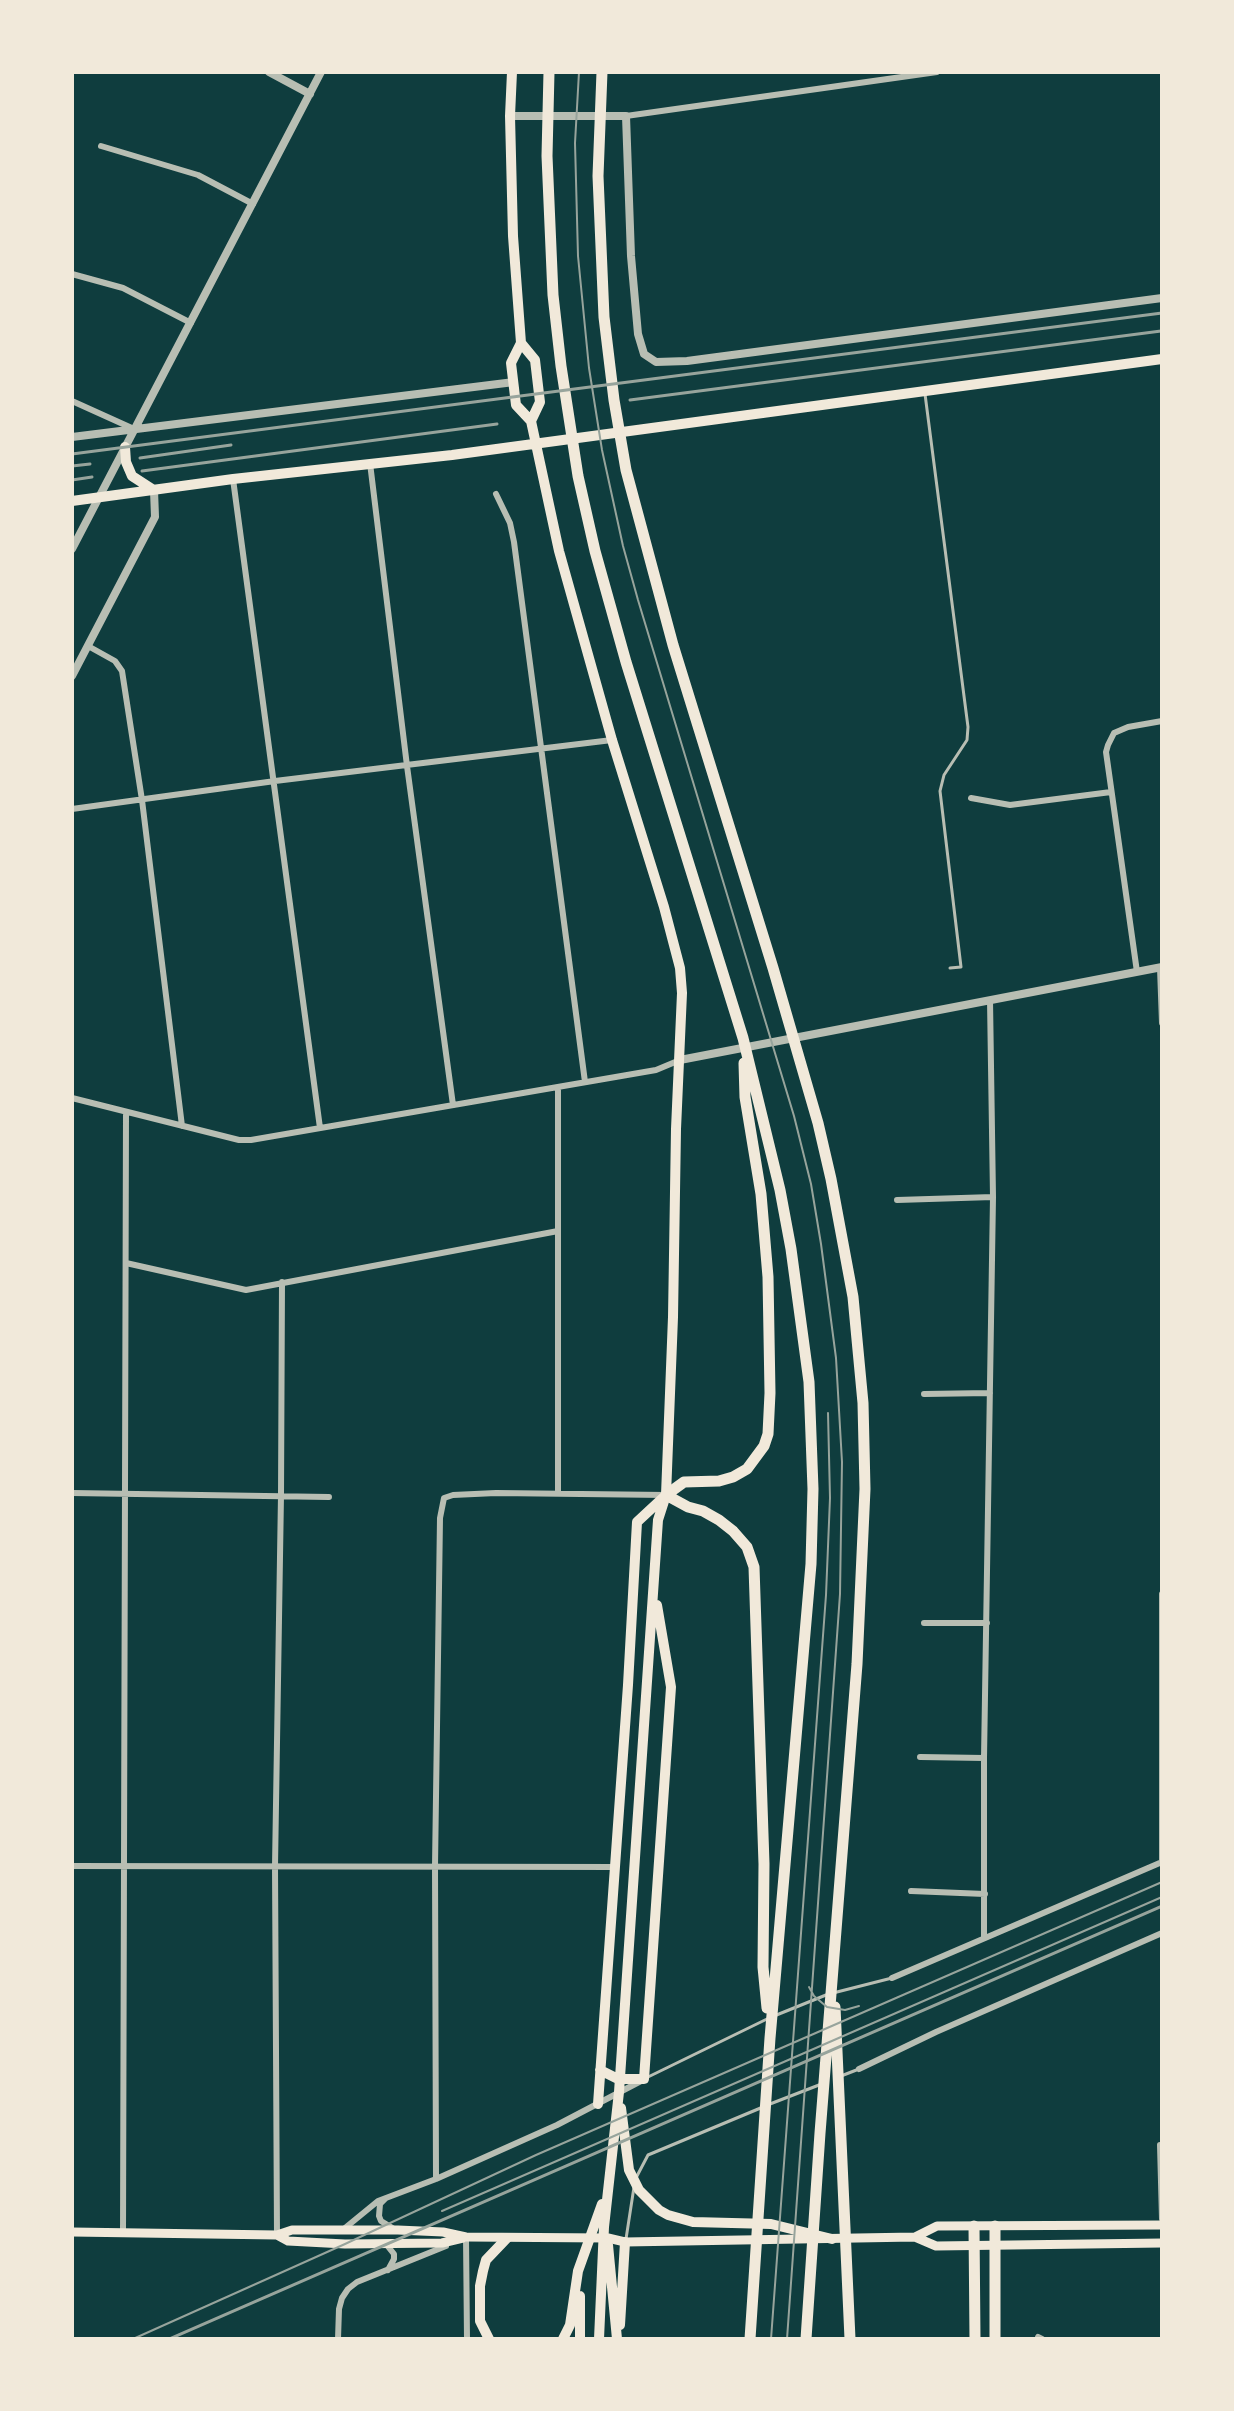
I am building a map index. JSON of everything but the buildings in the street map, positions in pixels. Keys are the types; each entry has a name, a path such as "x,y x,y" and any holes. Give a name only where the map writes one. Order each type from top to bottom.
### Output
{"highway":[{"path":"549,72 547,156 552,284 578,476 626,662 743,1038 780,1190 804,1338 813,1489 811,1564 770,1990"},
{"path":"602,72 598,176 604,317 626,470 673,645 803,1067 831,1179 853,1297 863,1403 865,1489 858,1649 806,2339"},
{"path":"743,1038 745,1097 761,1194 768,1277 768,1434 764,1446 747,1469 719,1481 684,1482 666,1495 726,1525 747,1547 754,1567 770,2038 750,2339"},
{"path":"833,1963 850,2339"},
{"path":"974,2226 975,2339"},
{"path":"995,2226 995,2339"}],"main road":[{"path":"512,72 513,236 521,343 511,363 516,405 531,421 559,551 612,740 664,907 680,968 682,1019 666,1495 658,1520 632,1922 619,2092 607,2191 599,2339"},
{"path":"521,343 535,360 540,402 531,421"},
{"path":"72,501 535,444 1162,359"},
{"path":"123,454 128,470 136,481 154,490"},
{"path":"598,2104 637,1522 666,1495"},
{"path":"600,2070 618,2079 644,2079 671,1687 654,1587"},
{"path":"619,2092 629,2170 650,2203 668,2215 693,2222 771,2224 832,2239"},
{"path":"563,2339 570,2325 578,2271 607,2191"},
{"path":"915,2237 937,2226 1162,2225"},
{"path":"72,2232 277,2235 292,2230 398,2230 443,2232 466,2237 608,2238 625,2242 915,2237 936,2246 1162,2243"},
{"path":"288,2241 293,2236 328,2237 341,2230"},
{"path":"277,2235 288,2241 386,2244 442,2243 466,2237"},
{"path":"489,2339 480,2321 480,2286 486,2260 507,2238"},
{"path":"580,2238 580,2339"},
{"path":"608,2238 618,2339"},
{"path":"618,2339 625,2242"}],"street":[{"path":"269,72 310,94"},
{"path":"72,549 321,72"},
{"path":"510,116 626,116 937,72"},
{"path":"626,116 635,301 640,346 647,358 662,363 687,361 1162,298"},
{"path":"101,146 198,175 253,204"},
{"path":"72,274 123,288 191,323"},
{"path":"72,437 514,382"},
{"path":"72,401 134,429"},
{"path":"370,463 453,1105"},
{"path":"233,479 320,1128"},
{"path":"72,676 155,517 154,490"},
{"path":"496,494 510,523 514,542 585,1082"},
{"path":"88,646 115,661 122,671 142,800 182,1126"},
{"path":"1137,972 1106,752 1114,733 1128,727 1162,721"},
{"path":"72,809 612,740"},
{"path":"971,798 1010,805 1111,792"},
{"path":"72,1098 244,1141 656,1070 680,1060 1161,967 1162,1023"},
{"path":"984,1938 993,1197 990,1000"},
{"path":"558,1087 558,1493"},
{"path":"123,2232 126,1113"},
{"path":"897,1200 993,1197"},
{"path":"126,1263 246,1290 558,1231"},
{"path":"277,2235 275,1866 282,1282"},
{"path":"924,1394 990,1393"},
{"path":"72,1493 329,1497"},
{"path":"436,2179 435,1866 440,1518 444,1498 453,1495 558,1493 666,1495"},
{"path":"892,1978 1162,1862 1162,1594"},
{"path":"924,1623 987,1623"},
{"path":"920,1757 984,1758"},
{"path":"72,1866 615,1867"},
{"path":"911,1891 985,1894"},
{"path":"859,2069 1162,1933"},
{"path":"341,2230 370,2206 557,2125 644,2079"},
{"path":"1160,2145 1162,2219"},
{"path":"385,2199 380,2204 381,2221 398,2230"},
{"path":"338,2339 339,2309 348,2289 357,2282 466,2237 467,2339"},
{"path":"386,2244 394,2254 388,2270"}],"lane":[{"path":"925,391 968,727 967,740 944,775 940,791 961,967 950,968"},
{"path":"644,2079 815,1998 892,1978"},
{"path":"625,2242 638,2170 648,2155 859,2069"}],"tram line":[{"path":"579,72 575,143 578,256 589,368 602,450 638,600 794,1116 811,1184 836,1358 842,1462 840,1594 787,2339"},
{"path":"771,2339 826,1595 830,1498 828,1413"},
{"path":"133,2339 536,2155 1162,1882"},
{"path":"442,2211 1162,1897"},
{"path":"809,1987 827,2007 845,2010 859,2006"}],"railway":[{"path":"72,454 1162,313"},
{"path":"630,400 1161,331"},
{"path":"142,471 497,424"},
{"path":"140,458 231,445"},
{"path":"72,466 90,464"},
{"path":"72,480 92,477"},
{"path":"169,2339 1162,1906"}]}
